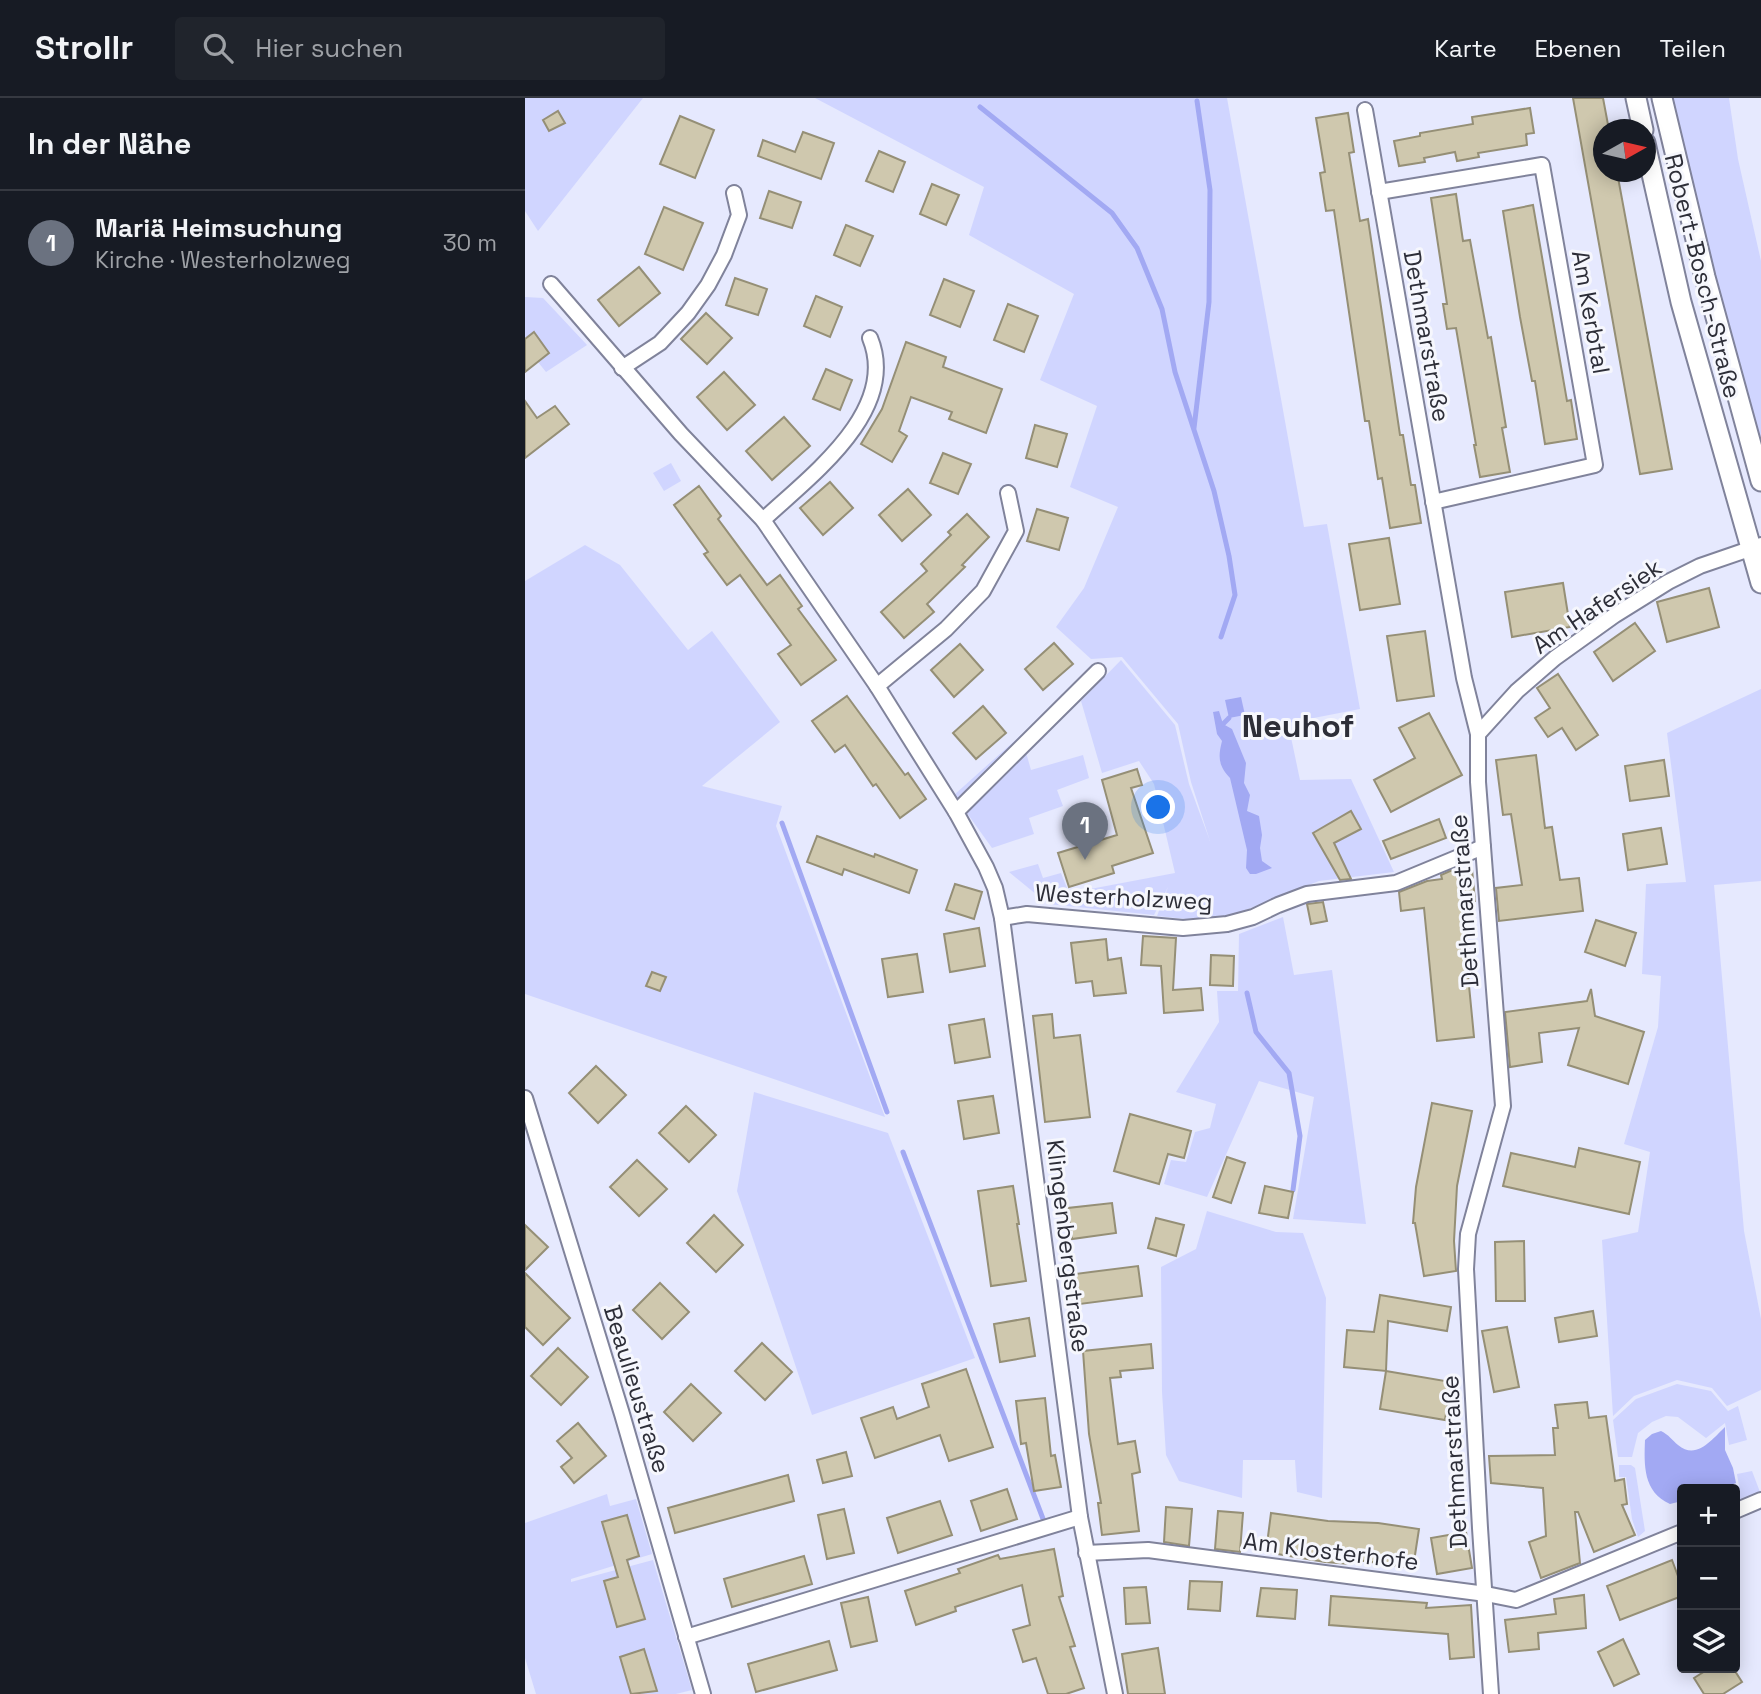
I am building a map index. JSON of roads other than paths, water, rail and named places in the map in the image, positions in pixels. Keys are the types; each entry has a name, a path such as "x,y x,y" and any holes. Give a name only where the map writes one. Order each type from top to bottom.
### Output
{"main road":[{"name":"Robert-Bosch-Straße","path":"1636,98 1641,119"},
{"name":"Robert-Bosch-Straße","path":"1662,98 1705,277 1761,481"},
{"name":"Robert-Bosch-Straße","path":"1655,182 1681,302 1756,547 1761,583"}],"street":[{"name":"Dethmarstraße","path":"1365,110 1464,678 1478,734 1478,782 1503,1106 1468,1234 1466,1269 1492,1694"},
{"name":"Am Kerbtal","path":"1379,192 1542,165 1591,438 1595,465 1433,502"},
{"path":"622,368 660,343 688,313 708,285 725,255 739,215 734,193"},
{"name":"Klingenbergstraße","path":"551,284 681,434 763,520 877,686 956,812 995,887 1002,918 1080,1517 1115,1694"},
{"path":"763,520 839,448 863,415 875,385 875,351 870,338"},
{"path":"877,686 946,629 983,591 1016,531 1007,493"},
{"name":"Am Hafersiek","path":"1478,734 1555,658 1615,615 1668,582 1700,566 1756,547"},
{"path":"956,812 1098,671"},
{"name":"Westerholzweg","path":"1002,918 1027,914 1183,928 1227,924 1253,917 1307,894 1396,883 1483,847"},
{"name":"Beaulieustraße","path":"525,1098 622,1413 703,1694"},
{"path":"1740,1508 1761,1500"},
{"path":"687,1637 1080,1517"},
{"name":"Am Klosterhofe","path":"1086,1553 1148,1550 1516,1600 1677,1534"}],"water":[{"path":"1241,697 1245,715 1229,718 1225,700"},
{"path":"1219,711 1223,724 1232,729 1246,763 1244,783 1250,795 1247,811 1259,816 1262,861 1272,868 1256,874 1250,874 1246,868 1247,850 1230,778 1220,761 1222,741 1217,734 1213,712"},
{"path":"1725,1427 1725,1450 1736,1483 1677,1484 1677,1502 1670,1504 1661,1499 1647,1477 1645,1440 1661,1431 1685,1449 1698,1449 1710,1442"}],"waterway":[{"path":"1194,428 1209,302 1210,190 1197,101"},
{"path":"980,107 1112,213 1137,248 1162,309 1175,372 1214,491 1229,556 1235,595 1221,637"},
{"path":"1223,724 1229,718"},
{"path":"782,823 887,1112"},
{"path":"1247,993 1256,1032 1289,1073 1300,1136 1293,1190"},
{"path":"903,1152 1045,1524"}],"place":[{"name":"Mariä Heimsuchung","path":"1085,860"}],"district":[{"name":"Neuhof","path":"1298,726"}]}
